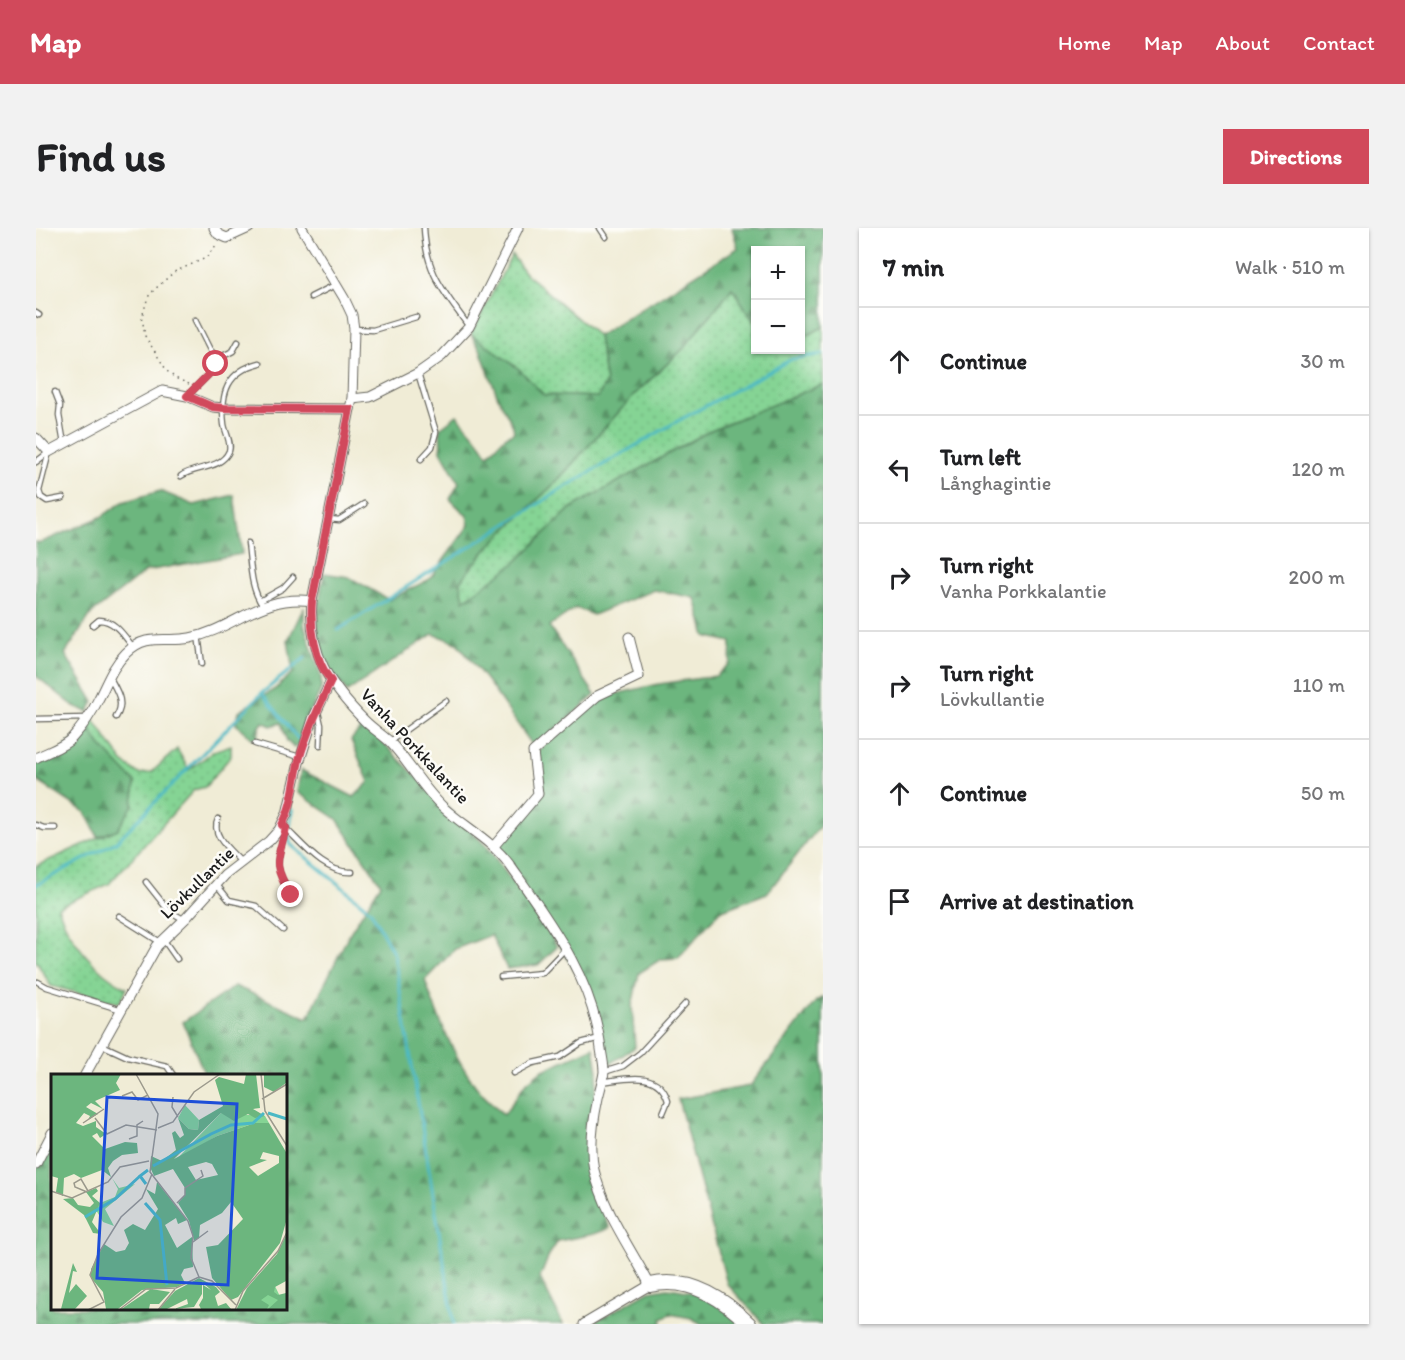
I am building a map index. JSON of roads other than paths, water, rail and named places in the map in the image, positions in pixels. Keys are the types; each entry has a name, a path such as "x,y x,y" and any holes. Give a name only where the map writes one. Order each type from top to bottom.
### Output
{"street":[{"path":"214,228 218,234 227,238 249,228"},
{"name":"Vanha Porkkalantie","path":"302,228 337,284 352,315 354,328 351,404 312,601 311,625 316,649 326,674 365,721 389,742 442,806 494,846 566,948 585,985 600,1038 604,1072 594,1117 592,1144 594,1169 603,1196 622,1238 650,1285"},
{"path":"36,438 49,452 162,391 187,396 213,407 224,408 351,404 370,397 418,373 441,356 469,327 518,228"},
{"path":"36,758 71,740 98,702 114,664 133,647 148,639 190,638 261,604 302,599 312,601"},
{"path":"494,846 538,794 533,752 597,696 639,676 629,638"},
{"name":"Lövkullantie","path":"86,1074 162,941 216,884 284,826 300,757 317,710 331,681"},
{"path":"36,1164 51,1135"},
{"path":"584,1324 650,1285 677,1282 700,1289 725,1302 749,1324"}],"lane":[{"path":"424,228 425,243 435,279 469,327"},
{"path":"600,228 606,237"},
{"path":"311,297 337,284"},
{"path":"354,328 373,330 416,317"},
{"path":"195,320 210,350 219,358"},
{"path":"187,396 209,374 219,358 233,351 238,342"},
{"path":"181,476 186,472 216,464 229,451 230,445 224,424 224,398 233,376 241,370 260,363"},
{"path":"418,373 436,432 432,447 422,459"},
{"path":"55,392 60,405 58,415 64,444"},
{"path":"36,462 49,452"},
{"path":"49,452 38,493 47,501 63,498"},
{"path":"329,519 339,520 364,504"},
{"path":"248,543 253,584 261,604 283,588 293,577"},
{"path":"93,625 99,620 109,621 133,647"},
{"path":"198,635 202,664"},
{"path":"110,676 122,701 121,710 116,717"},
{"path":"389,742 446,701"},
{"path":"317,710 321,725 320,745"},
{"path":"36,719 88,717"},
{"path":"255,744 300,757"},
{"path":"218,819 215,824 217,835 241,862"},
{"path":"36,825 55,828"},
{"path":"284,826 323,863 343,873 352,872"},
{"path":"284,826 277,866 279,875 291,895"},
{"path":"146,882 169,911 184,920"},
{"path":"216,884 229,900 256,906 283,930"},
{"path":"119,916 162,941 177,959"},
{"path":"501,977 542,973 566,948"},
{"path":"38,982 47,987 122,1010"},
{"path":"604,1072 623,1066 640,1053 686,1003"},
{"path":"514,1073 533,1064 560,1057 581,1043 600,1038"},
{"path":"102,1045 128,1057 166,1066 172,1074"},
{"path":"601,1082 640,1077 655,1082 665,1090 668,1101 663,1113"}],"waterway":[{"path":"338,630 562,489 676,422 792,359 823,354"},
{"path":"298,739 262,693 305,658"},
{"path":"36,885 116,842 262,693"},
{"path":"290,826 292,810"},
{"path":"289,835 290,844 371,911 394,954 454,1324"}]}
